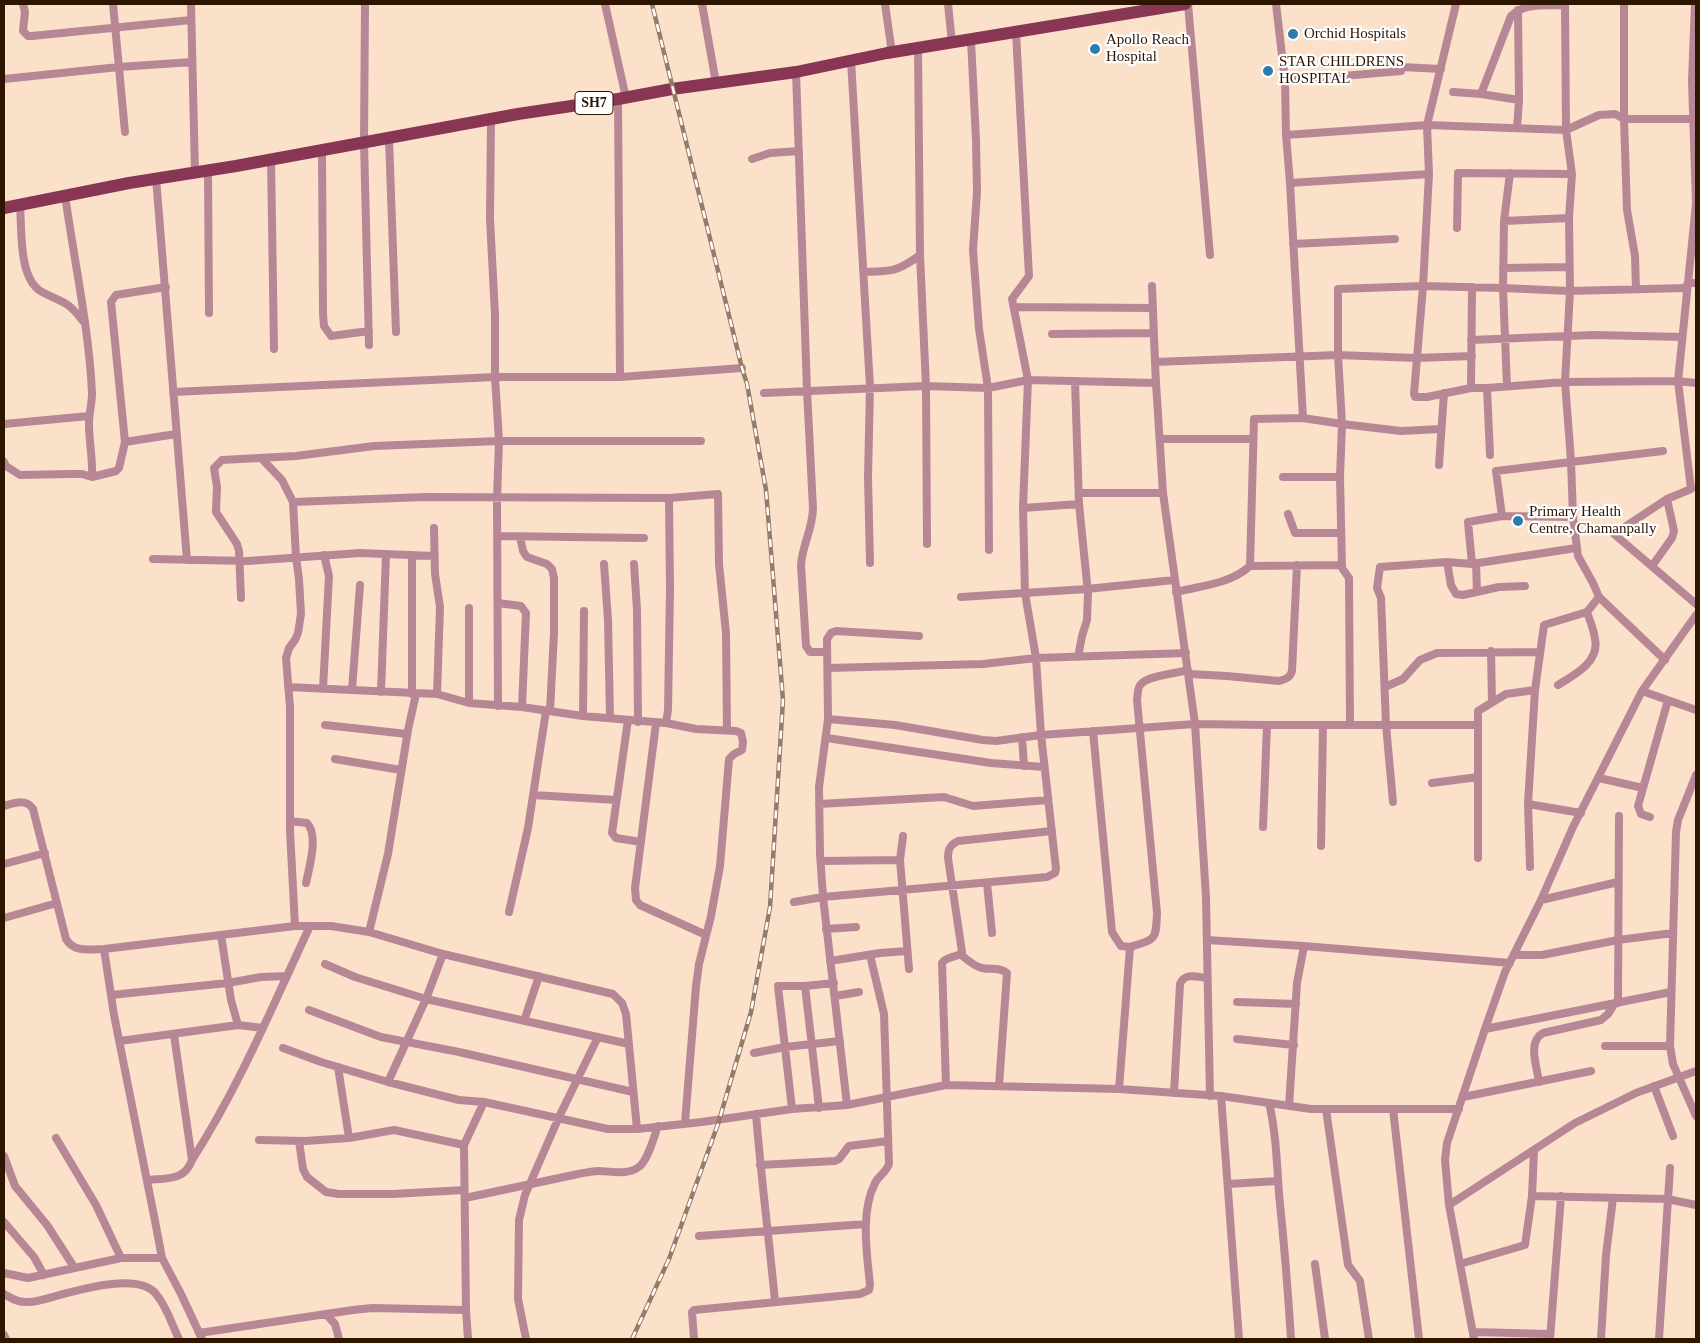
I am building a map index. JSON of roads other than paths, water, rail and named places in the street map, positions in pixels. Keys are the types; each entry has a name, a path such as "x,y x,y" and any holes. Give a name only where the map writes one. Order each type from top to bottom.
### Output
{"main road":[{"name":"SH7","path":"4,208 156,178 201,172 491,119 672,89 796,72 892,52 1187,4"}],"street":[{"path":"23,4 25,12 23,31 28,36 191,20"},
{"path":"113,4 125,132"},
{"path":"191,4 192,62 201,172 209,313"},
{"path":"365,4 364,143 369,345"},
{"path":"605,4 622,98 620,377"},
{"path":"702,4 716,84"},
{"path":"885,4 892,52"},
{"path":"948,4 952,43"},
{"path":"1187,4 1210,255"},
{"path":"1276,4 1285,81 1286,135 1303,418"},
{"path":"1456,4 1428,126 1429,174 1415,397 1427,397 1472,388 1565,382 1678,381 1696,383"},
{"path":"1481,94 1512,16 1526,6 1565,4 1566,130 1572,174 1569,218 1570,291 1565,382 1576,548 1578,556 1599,597 1665,660"},
{"path":"1624,4 1624,119 1627,210 1635,256 1636,288"},
{"path":"1695,4 1696,204 1692,283 1682,338 1678,381 1691,489 1666,499 1614,534 1696,604"},
{"path":"1517,128 1519,100 1518,10"},
{"path":"794,902 823,897 1047,877 1055,873 1052,831 1040,735 1036,658 1025,594 1023,508 1028,380 1012,299 1029,276 1016,32"},
{"path":"971,40 977,192 973,250 979,330 988,388 989,550"},
{"path":"918,48 920,255 926,386 927,544"},
{"path":"851,60 870,387 868,477 870,563"},
{"path":"4,79 119,67 192,62"},
{"path":"1285,81 1401,69 1441,69"},
{"path":"796,72 813,509 810,531 802,557 806,646 810,652 826,652"},
{"path":"1453,92 1519,100"},
{"path":"1286,135 1428,126 1566,130 1599,115 1615,114 1624,119 1695,119"},
{"path":"491,119 490,219 499,441 497,498 498,706"},
{"path":"388,138 396,332"},
{"path":"322,150 322,290 324,326 331,336 369,331"},
{"path":"752,159 770,153 799,151"},
{"path":"271,159 274,349"},
{"path":"1457,228 1458,173 1572,174"},
{"path":"1507,386 1503,268 1504,221 1510,173"},
{"path":"1290,183 1429,174"},
{"path":"156,178 187,560"},
{"path":"65,196 84,322 92,393 92,408 89,416 92,477"},
{"path":"20,205 24,263 27,277 40,291 72,307 84,322"},
{"path":"1504,221 1569,218"},
{"path":"1294,244 1395,239"},
{"path":"864,272 892,271 906,265 920,255"},
{"path":"1503,268 1569,267"},
{"path":"1350,725 1349,578 1343,571 1341,533 1340,478 1342,424 1338,356 1338,289 1423,286 1570,291 1685,288 1692,283"},
{"path":"1152,286 1163,493 1195,724 1206,897 1210,1096"},
{"path":"4,462 6,466 20,475 82,474 92,477 116,471 120,468 125,442 111,302 116,295 166,287"},
{"path":"1472,287 1472,388"},
{"path":"1014,307 1152,308"},
{"path":"1052,334 1154,333"},
{"path":"1471,340 1594,336 1682,338"},
{"path":"1155,362 1299,356 1416,358 1472,356"},
{"path":"173,392 495,377 620,377 742,368"},
{"path":"764,393 870,387 988,388 1028,380 1156,383"},
{"path":"1074,381 1078,493 1087,589 1086,620 1078,656"},
{"path":"1486,388 1490,455"},
{"path":"1439,465 1444,393"},
{"path":"4,424 89,416"},
{"path":"1250,566 1254,419 1303,418 1401,431 1442,429"},
{"path":"125,442 176,434"},
{"path":"1160,440 1253,439"},
{"path":"240,598 240,560 237,544 216,512 217,487 214,468 222,460 262,459 374,446 499,441 702,441"},
{"path":"1502,516 1496,471 1663,451"},
{"path":"262,459 282,480 293,502 296,557 300,579 301,614 298,633 289,648 286,658 295,926"},
{"path":"1283,477 1340,478"},
{"path":"1078,493 1163,493"},
{"path":"293,502 358,498 669,498 718,494 719,564 726,633 728,730"},
{"path":"666,724 668,710 670,589 669,498"},
{"path":"1652,566 1672,538 1674,531 1666,499"},
{"path":"1023,508 1079,504"},
{"path":"1288,514 1295,533 1341,533"},
{"path":"1477,592 1468,522 1502,516 1573,516"},
{"path":"434,528 434,556 440,607 436,694"},
{"path":"498,536 644,538"},
{"path":"509,912 528,828 548,711 554,632 554,578 552,569 547,564 527,557 523,551 520,537"},
{"path":"1393,802 1386,725 1381,598 1377,588 1380,567 1448,562 1474,564 1576,548"},
{"path":"153,559 240,560 360,553 434,556"},
{"path":"323,689 329,576 324,555"},
{"path":"381,692 386,555"},
{"path":"369,932 388,854 414,694 412,556"},
{"path":"1448,562 1451,585 1456,594 1463,595 1499,586 1525,586"},
{"path":"604,564 608,620 610,718"},
{"path":"634,564 637,610 638,722"},
{"path":"1176,592 1229,579 1250,566 1342,564"},
{"path":"1093,731 1112,932 1121,946 1130,948 1153,939 1156,930 1157,913 1140,728 1138,700 1140,684 1147,680 1189,672 1279,681 1290,676 1292,671 1297,565"},
{"path":"961,597 1025,594 1174,580"},
{"path":"352,690 360,585"},
{"path":"1530,867 1528,804 1535,690 1544,625 1587,612 1599,597"},
{"path":"498,603 521,606 526,613 522,707"},
{"path":"469,608 469,703"},
{"path":"583,716 584,612"},
{"path":"1558,685 1582,670 1595,652 1595,639 1587,612"},
{"path":"1561,1196 1550,1337 1473,1336 1449,1205 1445,1160 1449,1136 1485,1029 1514,954 1642,691 1696,615"},
{"path":"847,1105 834,983 826,929 821,861 819,787 828,719 828,668 826,652 829,636 836,631 919,636"},
{"path":"1492,651 1492,702"},
{"path":"1385,687 1403,679 1420,660 1437,653 1540,652"},
{"path":"828,668 982,664 1036,658 1186,653"},
{"path":"288,687 436,694 469,703 522,707 583,716 666,724 696,729 728,730 741,733 742,750 729,759 720,866 699,964 685,1123"},
{"path":"1478,858 1478,711 1506,694 1535,690"},
{"path":"1642,691 1696,710"},
{"path":"1650,817 1644,816 1639,810 1643,788 1668,700"},
{"path":"828,719 895,725 996,741 1040,735 1195,724 1478,725"},
{"path":"628,720 612,829 613,836 641,842"},
{"path":"656,723 635,888 636,900 640,905 706,935"},
{"path":"325,725 407,734"},
{"path":"1264,827 1267,725"},
{"path":"1321,846 1324,725"},
{"path":"1022,737 1024,766"},
{"path":"826,738 886,746 936,756 1044,767"},
{"path":"335,759 402,770"},
{"path":"1696,775 1678,820 1676,832 1670,1046 1671,1059 1696,1116"},
{"path":"1432,783 1478,777"},
{"path":"1599,778 1643,788"},
{"path":"533,795 616,800"},
{"path":"819,804 937,797 973,806 1048,800"},
{"path":"4,806 22,802 31,805 66,939 68,944 78,949 104,949 295,926 331,926 369,932 443,954 613,994 619,998 624,1008 636,1129"},
{"path":"1528,804 1581,813"},
{"path":"1539,1082 1534,1046 1538,1036 1543,1032 1601,1020 1616,1003 1619,816"},
{"path":"290,821 307,823 312,831 312,854 306,883"},
{"path":"960,954 962,946 948,858 948,850 952,844 958,841 1052,831"},
{"path":"903,836 900,860 908,969"},
{"path":"4,864 45,853"},
{"path":"821,861 900,860"},
{"path":"1541,900 1618,882"},
{"path":"987,883 992,933"},
{"path":"4,918 57,902"},
{"path":"147,1180 180,1175 186,1173 190,1168 192,1160 210,1132 263,1028 310,926"},
{"path":"826,929 856,927"},
{"path":"1514,954 1542,955 1618,940 1673,933"},
{"path":"221,935 228,983 238,1025"},
{"path":"1207,940 1510,963"},
{"path":"1289,1106 1297,983 1304,946"},
{"path":"1119,1089 1130,948"},
{"path":"104,949 111,995 162,1258 200,1336 372,1308 466,1310"},
{"path":"830,961 907,951"},
{"path":"388,1082 426,999 443,954"},
{"path":"946,1085 942,963 944,959 960,954"},
{"path":"960,954 980,968 1000,969 1007,972 999,1086"},
{"path":"694,1339 692,1312 694,1310 866,1292 870,1285 866,1224 870,1196 875,1182 886,1171 889,1164 884,1014 870,955"},
{"path":"325,964 355,977 426,999 629,1044"},
{"path":"111,995 228,983 261,976 287,976"},
{"path":"524,1021 539,976"},
{"path":"1174,1093 1180,984 1184,977 1188,976 1208,978"},
{"path":"792,1109 778,986 834,983"},
{"path":"805,986 819,1108"},
{"path":"835,996 860,992"},
{"path":"1485,1029 1671,992"},
{"path":"1238,1002 1296,1004"},
{"path":"309,1010 367,1033 633,1092"},
{"path":"120,1041 238,1025 263,1028"},
{"path":"174,1035 192,1160"},
{"path":"526,1339 518,1299 519,1220 521,1208 559,1117 598,1037"},
{"path":"1237,1039 1294,1045"},
{"path":"754,1053 785,1047 840,1041"},
{"path":"1605,1046 1670,1046"},
{"path":"283,1048 388,1082 459,1100 484,1102 608,1129 636,1129 792,1109 847,1105 946,1085 1119,1089 1221,1096 1289,1106 1326,1109 1459,1109"},
{"path":"338,1067 349,1138"},
{"path":"1463,1097 1591,1071"},
{"path":"1449,1205 1575,1123 1636,1093 1696,1071"},
{"path":"1654,1086 1673,1136"},
{"path":"1221,1096 1239,1339"},
{"path":"468,1339 464,1145 484,1102"},
{"path":"1269,1103 1272,1116 1289,1298 1290,1339"},
{"path":"1326,1109 1348,1265 1360,1281 1369,1339"},
{"path":"1393,1109 1419,1339"},
{"path":"756,1114 775,1301"},
{"path":"299,1140 303,1169 307,1177 326,1192 339,1194 464,1194 529,1185 552,1178 596,1171 621,1173 632,1171 641,1165 646,1158 658,1126"},
{"path":"259,1140 349,1138 394,1130 464,1145"},
{"path":"56,1138 96,1205 122,1258"},
{"path":"760,1164 835,1161 839,1159 849,1146 888,1141"},
{"path":"1460,1264 1525,1244 1532,1196 1534,1151"},
{"path":"4,1156 18,1190 47,1225 74,1267"},
{"path":"1659,1339 1670,1168"},
{"path":"1228,1184 1278,1181"},
{"path":"1532,1196 1667,1199 1696,1205"},
{"path":"1601,1339 1606,1255 1613,1198"},
{"path":"4,1222 34,1257 44,1275"},
{"path":"699,1236 866,1224"},
{"path":"4,1273 28,1278 122,1258 162,1258"},
{"path":"1315,1264 1325,1339"},
{"path":"4,1294 15,1300 31,1302 104,1286 120,1284 141,1285 156,1293 179,1339"},
{"path":"326,1314 335,1324 339,1339"},
{"path":"4,1335 6,1339"}],"railway":[{"path":"632,1339 669,1259 718,1124 751,1012 770,907 783,700 766,490 747,384 652,4"}],"place":[{"name":"Orchid Hospitals","path":"1293,34"},
{"name":"Apollo Reach Hospital","path":"1095,49"},
{"name":"STAR CHILDRENS HOSPITAL","path":"1268,71"},
{"name":"Primary Health Centre, Chamanpally","path":"1518,521"}]}
